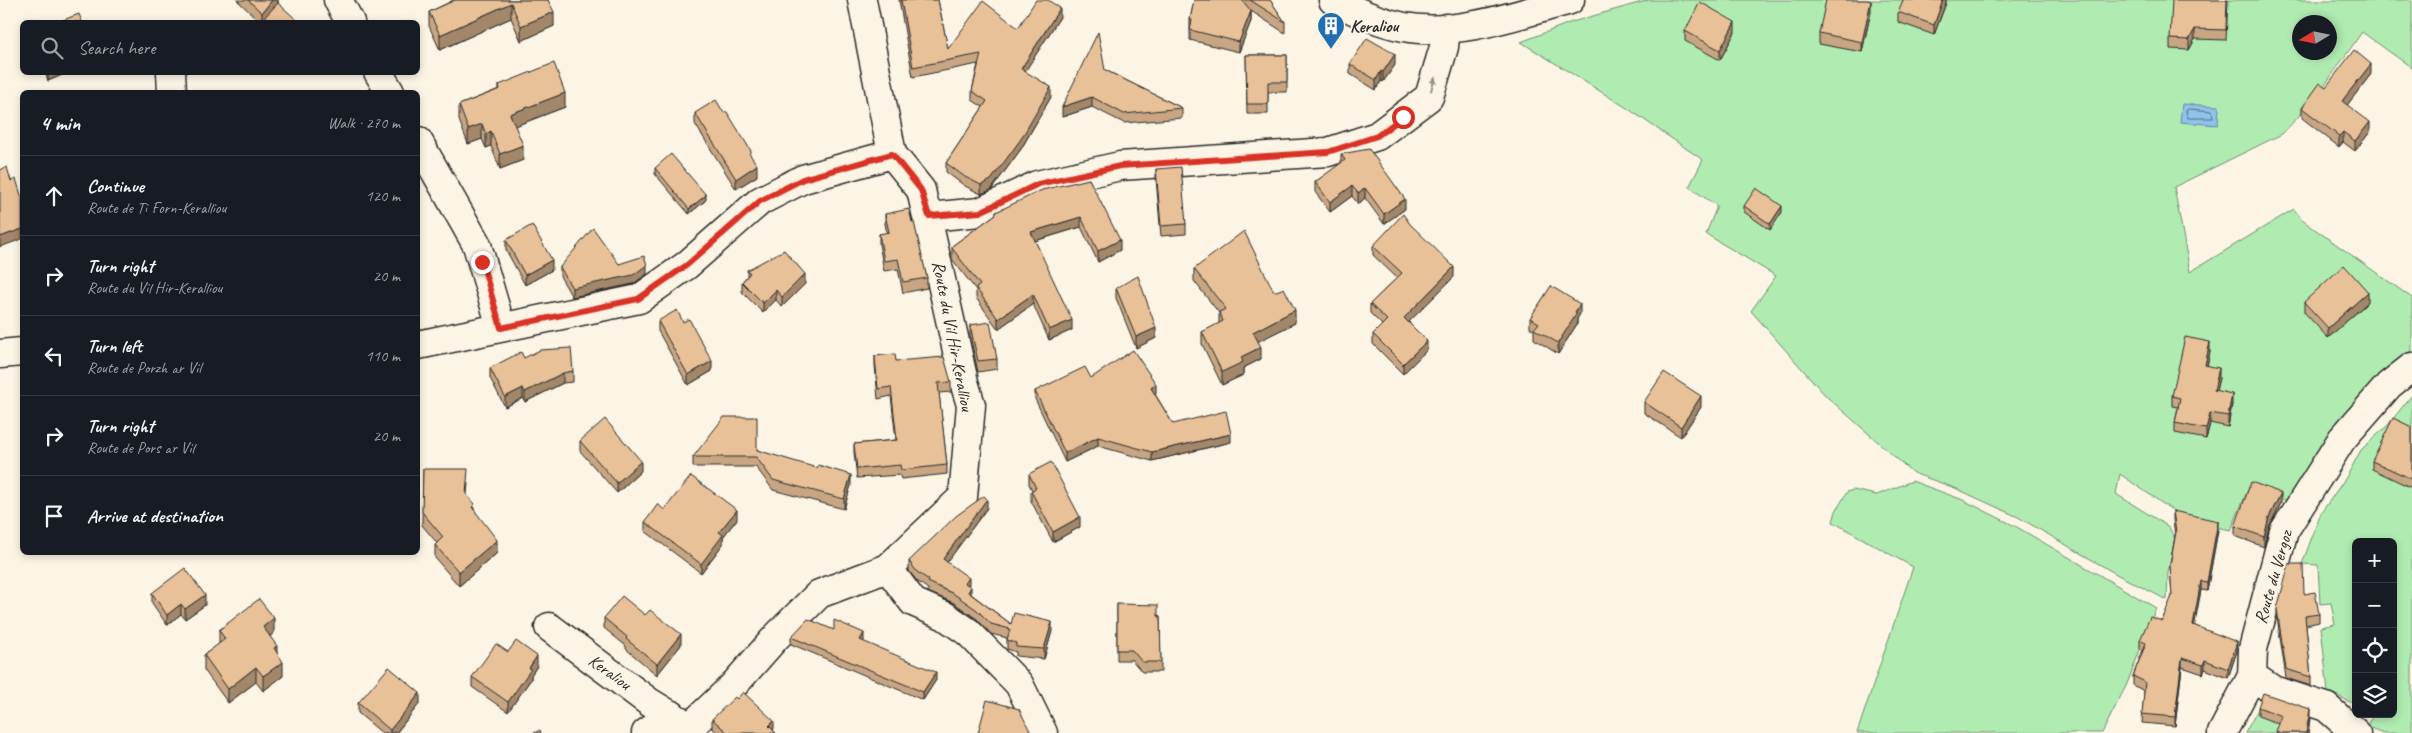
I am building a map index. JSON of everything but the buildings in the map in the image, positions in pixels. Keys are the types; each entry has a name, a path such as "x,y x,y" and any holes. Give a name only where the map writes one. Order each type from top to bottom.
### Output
{"street":[{"path":"338,0 349,20"},
{"name":"Route du Vil Hir-Keralliou","path":"685,725 732,687 777,636 819,594 888,568 963,497 971,405 964,382 929,216 921,190 892,154 862,0"},
{"path":"1333,0 1360,15 1405,27 1446,28 1504,18 1570,0"},
{"path":"929,216 980,212 1038,184 1120,166 1328,152 1377,136 1429,97 1444,47 1446,28"},
{"path":"171,75 172,90"},
{"path":"380,75 389,90"},
{"path":"420,145 477,245 501,328"},
{"path":"420,345 638,299 687,265 760,201 803,179 892,154"},
{"path":"0,354 20,352"},
{"name":"Route du Vergoz","path":"2222,733 2252,676 2253,649 2284,531 2342,440 2389,385 2412,367"},
{"path":"888,568 913,602 945,616 968,632 1019,684 1043,733"},
{"name":"Keraliou","path":"549,628 649,702 685,725"},
{"path":"2252,676 2273,690 2326,707 2356,733"},
{"path":"646,733 685,725"}],"green space":[{"path":"1649,0 2412,0 2412,68 2362,32 2315,99 2282,134 2174,187 2190,272 2294,209 2302,220 2412,298 2412,352 2393,366 2290,502 2249,487 2231,530 2189,522 2120,474 2116,494 2169,527 2175,539 2168,573 2167,600 2118,575 2018,517 1955,488 1913,473 1826,396 1751,311 1776,276 1706,234 1717,206 1689,187 1703,160 1627,108 1521,42 1572,22"},
{"path":"2412,395 2412,733 2383,733 2368,727 2371,718 2397,718 2397,538 2352,538 2352,703 2334,694 2329,702 2321,627 2335,624 2331,603 2320,604 2318,565 2302,564 2321,513 2347,476 2361,450 2388,425"},
{"path":"1912,481 1963,500 2015,526 2156,608 2127,684 2102,733 1857,733 1913,567 1833,522 1836,511 1847,492 1853,490 1877,495"},
{"path":"2267,693 2296,733 2245,733"}],"water":[{"path":"2182,104 2219,106 2218,125 2180,122"}],"place":[{"name":"Keraliou","path":"1331,50"}],"route":[{"path":"482,262 501,328 638,299 687,265 760,201 803,179 892,154 921,190 929,216 980,212 1038,184 1120,166 1328,152 1377,136 1403,117"}]}
